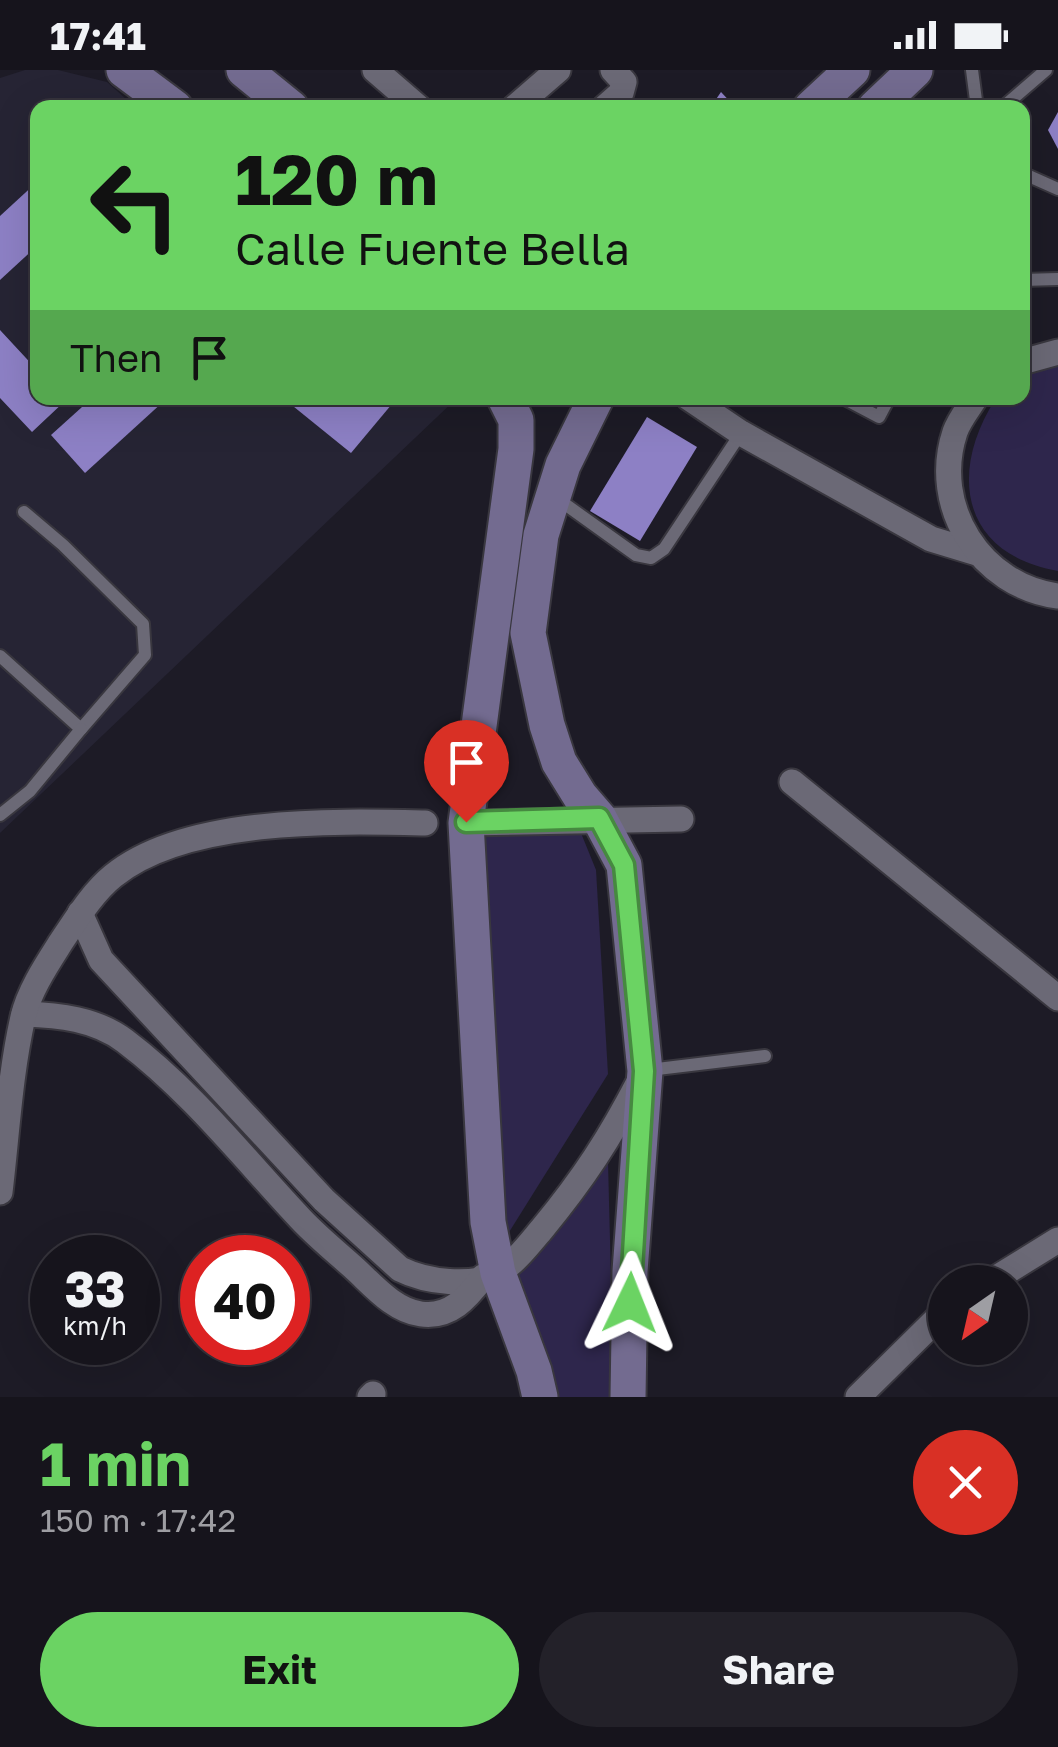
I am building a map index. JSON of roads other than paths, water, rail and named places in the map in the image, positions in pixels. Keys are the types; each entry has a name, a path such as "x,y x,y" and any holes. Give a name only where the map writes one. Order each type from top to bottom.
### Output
{"street":[{"path":"124,70 164,100"},
{"path":"244,70 281,100"},
{"path":"375,70 410,100"},
{"path":"523,100 558,70"},
{"path":"613,70 624,82 622,93 614,100"},
{"path":"820,100 852,70"},
{"path":"883,100 915,70"},
{"path":"1030,360 1058,352"},
{"path":"508,405 516,420 516,448 466,822 490,1275 534,1371 540,1397"},
{"path":"592,405 563,464 541,535 528,633 547,725 559,762 599,818 624,865 644,1071 630,1271 628,1397"},
{"path":"700,405 931,539 977,553"},
{"path":"971,405 955,431 948,473 955,516 977,553 1005,578 1039,593 1058,596"},
{"path":"792,782 1058,998"},
{"path":"466,822 682,819"},
{"path":"0,1192 24,1014 47,964 80,913 110,878 141,857 252,828 326,821 425,823"},
{"path":"80,913 101,960 324,1200 400,1269 432,1280 490,1275"},
{"path":"24,1014 59,1015 92,1024 123,1039 222,1133 301,1220 394,1304 422,1314 450,1310 528,1246 606,1145 644,1071"},
{"path":"222,1133 244,1111"},
{"path":"1018,1265 1058,1240"},
{"path":"858,1397 928,1327"}],"lane":[{"path":"972,70 976,100"},
{"path":"1011,100 1046,70"},
{"path":"1030,177 1058,189"},
{"path":"1030,280 1058,279"},
{"path":"856,405 879,417 885,405"},
{"path":"553,496 636,555 650,558 664,549 742,432"},
{"path":"0,815 30,791 144,655 144,624 63,544 24,512"},
{"path":"0,656 81,728"},
{"path":"644,1071 765,1056"}]}
